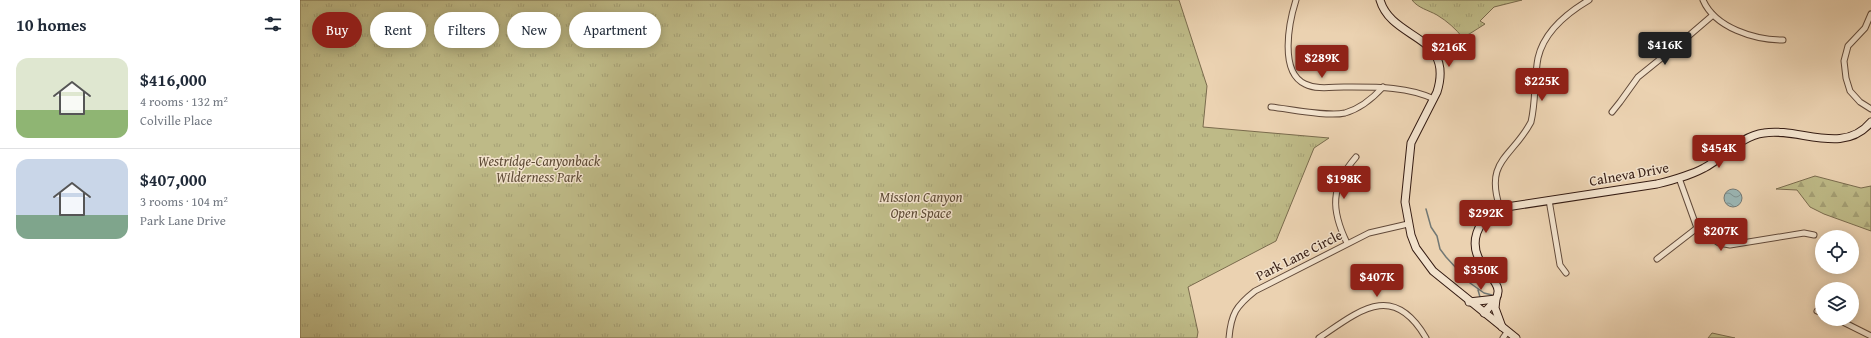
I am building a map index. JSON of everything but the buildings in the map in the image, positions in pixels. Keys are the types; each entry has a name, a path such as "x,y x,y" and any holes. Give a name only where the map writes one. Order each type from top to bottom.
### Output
{"main road":[{"path":"1380,0 1388,16 1398,26 1434,51 1438,61 1440,73 1440,83 1434,99 1411,143 1405,202 1408,224 1416,248 1424,260 1444,282 1516,338"},
{"name":"Calneva Drive","path":"1505,329 1495,308 1498,291 1496,285 1477,256 1475,244 1477,232 1482,221 1491,212 1500,208 1657,184 1679,178 1704,168 1754,135 1774,132 1827,139 1842,139 1856,134 1871,122"},
{"path":"1469,302 1496,299"},
{"path":"1484,313 1496,299"}],"street":[{"path":"1296,0 1290,16 1288,54 1290,67 1296,77 1305,84 1318,87 1383,87 1426,95 1434,99"},
{"path":"1500,208 1495,187 1495,175 1500,162 1527,130 1531,122 1541,49 1545,39 1561,20 1574,9 1589,0"},
{"path":"1703,0 1713,15 1721,23 1769,40 1783,40"},
{"path":"1871,14 1865,28 1848,46 1844,61 1846,78 1850,91 1860,102 1871,109"},
{"path":"1612,112 1638,77 1713,15"},
{"path":"1271,107 1316,113 1345,113 1370,100 1383,87"},
{"path":"1347,243 1339,227 1335,210 1337,190 1346,168 1356,157"},
{"path":"1679,178 1697,228 1719,243 1730,245 1804,233 1814,235"},
{"path":"1549,200 1560,265 1566,273"},
{"name":"Park Lane Circle","path":"1229,338 1230,322 1234,311 1242,301 1255,291 1369,233 1408,224"},
{"path":"1657,259 1697,228"},
{"path":"1319,338 1359,311 1373,306 1385,306 1397,308 1408,314 1418,324 1426,338"},
{"path":"1852,326 1871,336"},
{"path":"1503,338 1505,329"}],"green space":[{"path":"300,0 1179,0 1207,86 1203,127 1329,138 1314,148 1276,241 1188,287 1198,332 1197,338 300,338"},
{"path":"1412,0 1522,0 1494,7 1480,21 1485,24 1463,38 1444,20 1420,7"},
{"path":"1815,176 1861,188 1871,186 1871,231 1824,214 1810,207 1797,190 1776,189"},
{"path":"1712,333 1735,338 1708,338"}],"water":[{"path":"1733,189 1739,192 1742,198 1739,204 1733,207 1727,204 1724,198 1727,192"}],"waterway":[{"path":"1426,209 1431,227 1437,236 1440,249 1446,257 1470,283 1484,293 1492,295"},
{"path":"1478,290 1480,297"}],"park label":[{"name":"Westridge-Canyonback Wilderness Park","path":"539,170"},
{"name":"Mission Canyon Open Space","path":"921,206"}]}
